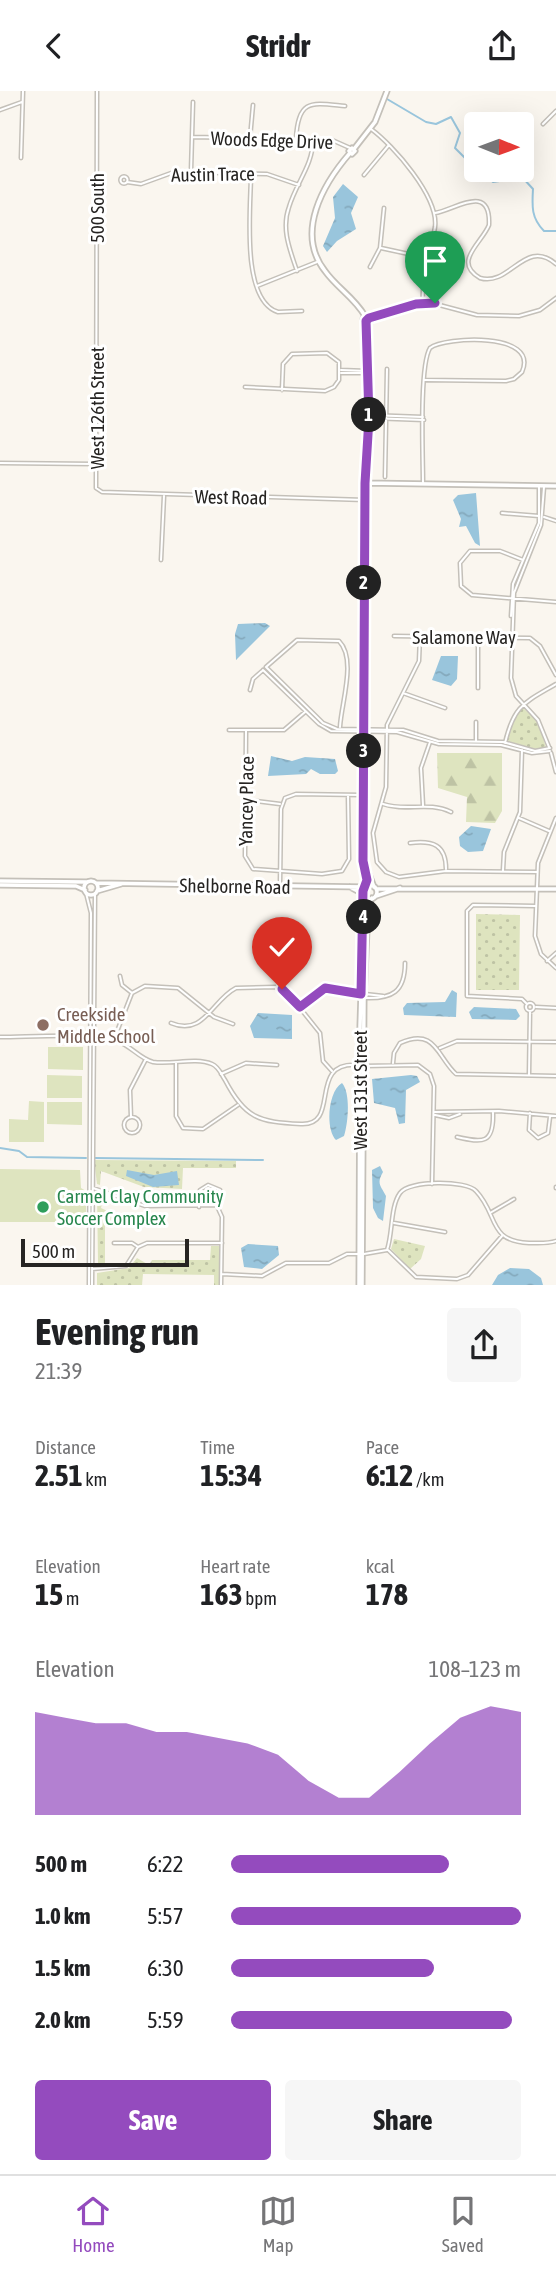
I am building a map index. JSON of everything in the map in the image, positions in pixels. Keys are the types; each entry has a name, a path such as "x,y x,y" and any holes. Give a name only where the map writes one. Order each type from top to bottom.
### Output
{"street":[{"path":"21,158 23,91"},
{"name":"500 South","path":"97,91 97,325"},
{"path":"365,887 365,483 369,417 367,318 358,303 318,262 313,243 314,215 334,172 371,129 387,91"},
{"path":"0,110 23,102"},
{"path":"191,172 193,102"},
{"path":"296,139 297,122 305,107 321,102 345,106"},
{"path":"250,138 253,105"},
{"path":"543,124 556,111"},
{"path":"371,129 390,144 431,201 435,213 423,283 424,302"},
{"name":"Woods Edge Drive","path":"192,137 313,139 337,141 351,150"},
{"path":"297,271 288,246 288,210 311,159 313,139"},
{"path":"364,175 390,144"},
{"name":"Austin Trace","path":"127,182 138,185 170,173 251,173 276,175 299,185"},
{"path":"251,173 252,271 260,299 270,309 282,313 302,311"},
{"path":"435,213 447,211 468,200 481,204 488,211 488,229 471,248 468,258 470,269 480,278 498,278 534,255 547,257 556,264"},
{"path":"370,267 380,248 384,208"},
{"path":"380,248 428,258"},
{"path":"256,286 318,262"},
{"path":"367,318 424,302 474,315 515,316 533,313 556,298"},
{"name":"West 126th Street","path":"97,325 98,491"},
{"path":"423,484 424,418 425,380 426,354 439,343 512,344 522,351 525,363 520,375 510,381 425,380"},
{"path":"245,387 282,390 329,390 338,383 338,360 329,353 295,353 283,364 282,390"},
{"path":"386,477 387,369"},
{"path":"340,372 368,372"},
{"path":"369,417 424,418"},
{"path":"0,463 97,464"},
{"path":"365,483 556,486"},
{"path":"542,486 541,517 512,600 511,682 523,704 540,722 556,772"},
{"name":"West Road","path":"98,491 365,500"},
{"path":"161,559 164,495"},
{"path":"502,513 556,521"},
{"path":"524,560 505,552 475,550 464,555 459,568 461,586 468,594 556,602"},
{"name":"Salamone Way","path":"394,636 511,637 534,641 556,675"},
{"path":"420,636 419,661 390,716 387,730 387,781 373,832 377,862 386,872 412,878 446,871 537,872"},
{"path":"478,637 478,688"},
{"path":"250,690 253,679 297,640 331,639 342,644 346,655 346,692 340,730"},
{"path":"265,668 323,727 340,730 403,730 430,741 505,744 523,749 550,750"},
{"path":"505,744 512,716 523,704 556,684"},
{"path":"402,693 445,708"},
{"path":"229,730 284,730 307,710"},
{"path":"476,722 476,743"},
{"name":"Yancey Place","path":"246,731 245,856 253,869 281,871"},
{"path":"423,806 421,768 430,741"},
{"path":"503,871 504,852 519,817 523,749"},
{"path":"281,871 336,873 345,868 349,859 348,795"},
{"path":"280,886 281,804 288,796 363,795"},
{"path":"246,800 281,804"},
{"path":"382,804 400,808 423,806 452,812"},
{"path":"519,817 550,831"},
{"path":"556,818 537,872 535,906 537,944 547,961 556,968"},
{"path":"410,843 426,841 438,846 445,857 446,871"},
{"path":"363,859 375,888 556,889"},
{"path":"0,883 87,882 86,891 91,911 91,1285"},
{"name":"Shelborne Road","path":"87,882 375,888"},
{"path":"0,883 76,886 86,891"},
{"path":"92,1038 96,883"},
{"name":"Shelborne Road","path":"86,891 96,892 121,884"},
{"name":"Shelborne Road","path":"349,887 372,898"},
{"name":"West 131st Street","path":"361,1285 365,887"},
{"name":"West 131st Street","path":"362,996 368,906 375,888"},
{"path":"372,898 400,888"},
{"path":"529,1076 530,1011 527,1004 522,999 469,998 469,907 535,906"},
{"path":"547,961 556,953"},
{"path":"300,1007 325,988 362,996 393,995 401,989 405,963"},
{"path":"120,976 122,985 132,993"},
{"path":"113,1040 132,993 145,986 173,987 187,994 210,1014 233,1024"},
{"path":"171,1023 195,1025 210,1014 230,991 241,986 281,988 320,1033 323,1059 333,1071"},
{"path":"527,1004 556,1008"},
{"path":"530,1011 534,1007"},
{"path":"0,1037 113,1040 146,1059 207,1063 221,1074 239,1105 253,1117 309,1123 321,1114 333,1071 343,1065 418,1065 430,1074 433,1113 432,1184"},
{"path":"393,1065 396,1047 404,1041 425,1041 440,1049 456,1074 556,1076"},
{"path":"440,1049 457,1041 556,1042"},
{"path":"131,1117 130,1090 146,1059"},
{"path":"176,1062 176,1116 183,1128 202,1129 239,1105"},
{"path":"221,1074 249,1063 277,1065"},
{"path":"433,1113 493,1111 556,1116"},
{"path":"457,1137 475,1141 485,1139 494,1126 493,1111"},
{"path":"433,1113 449,1118 461,1113"},
{"path":"530,1113 529,1130 538,1138 548,1133 550,1116"},
{"path":"131,1117 140,1124 134,1133 127,1132 124,1127 125,1121 131,1117"},
{"path":"387,1250 400,1192 411,1185 432,1184 469,1186 478,1193 502,1236 517,1243 554,1241 555,1247"},
{"path":"199,1207 200,1189 210,1185 220,1191 217,1205 222,1217 221,1285"},
{"path":"91,1188 105,1189 143,1206 217,1205"},
{"path":"91,1188 91,1285"},
{"path":"489,1213 514,1199"},
{"path":"393,1223 445,1232"},
{"path":"387,1250 416,1277 457,1279 468,1275 502,1236"},
{"path":"114,1243 133,1243 138,1247"},
{"path":"92,1268 118,1268 129,1265 138,1247 148,1243 222,1243"},
{"path":"222,1274 262,1276 285,1263 330,1263 349,1254 387,1250"}],"green space":[{"path":"521,706 539,722 546,748 531,749 507,742 514,716"},
{"path":"437,753 502,753 502,811 495,823 466,822 467,797 438,788"},
{"path":"476,914 520,915 519,990 476,990"},
{"path":"48,1047 83,1047 83,1070 48,1069"},
{"path":"47,1075 82,1076 82,1098 47,1098"},
{"path":"29,1101 44,1102 44,1142 9,1142 9,1119 28,1120"},
{"path":"47,1102 82,1102 82,1125 47,1124"},
{"path":"94,1160 236,1161 236,1168 183,1168 182,1189 144,1187 101,1171 100,1185 97,1184"},
{"name":"Carmel Clay Community Soccer Complex","path":"0,1169 80,1170 81,1188 86,1191 86,1222 0,1222"},
{"path":"97,1192 105,1193 101,1208 118,1216 118,1225 105,1225 105,1263 98,1263"},
{"path":"394,1239 425,1246 421,1259 410,1269 391,1249"},
{"path":"211,1246 219,1246 219,1285 214,1285 214,1275 143,1274 142,1285 97,1285 97,1273 129,1268 137,1258 149,1265 152,1260 210,1260"}],"water":[{"path":"343,184 358,197 351,213 356,229 337,241 327,252 323,246 335,218 333,197"},
{"path":"476,493 480,546 475,543 466,526 459,527 461,519 453,500 458,495"},
{"path":"265,623 270,626 236,660 235,634 238,624"},
{"path":"441,656 458,656 457,679 451,686 432,680"},
{"path":"271,756 292,761 305,757 335,759 338,771 335,774 320,774 311,769 306,774 268,776"},
{"path":"471,826 491,829 483,851 468,852 460,846 459,837"},
{"path":"452,990 457,993 456,1017 404,1015 403,1008 407,1003 445,1002"},
{"path":"474,1007 516,1009 520,1016 516,1020 472,1019 469,1012"},
{"path":"258,1013 292,1015 292,1039 254,1038 250,1026"},
{"path":"417,1076 420,1082 406,1090 405,1123 399,1124 395,1108 374,1103 372,1079"},
{"path":"342,1083 347,1094 347,1117 344,1136 336,1140 329,1119 331,1102 337,1087"},
{"path":"380,1166 383,1172 380,1185 386,1196 383,1221 378,1218 373,1208 372,1170"},
{"path":"127,1170 154,1175 177,1171 179,1185 153,1187 126,1176"},
{"path":"248,1244 278,1246 279,1255 262,1269 244,1267 241,1248"},
{"path":"510,1268 529,1269 541,1278 543,1285 492,1285 498,1275"}],"waterway":[{"path":"387,99 426,122 436,124 451,117 460,133 455,148 464,157"},
{"path":"527,182 533,189 533,206 537,221 544,231 556,231"},
{"path":"0,1148 19,1151 27,1157 86,1158"},
{"path":"94,1158 263,1160"}],"place":[{"name":"Creekside Middle School","path":"43,1025"},
{"name":"Carmel Clay Community Soccer Complex","path":"43,1207"}],"route":[{"path":"282,989 300,1007 325,988 348,994 361,994 365,901 363,891 367,883 363,861 365,483 369,436 366,321 416,304 435,303"}]}
